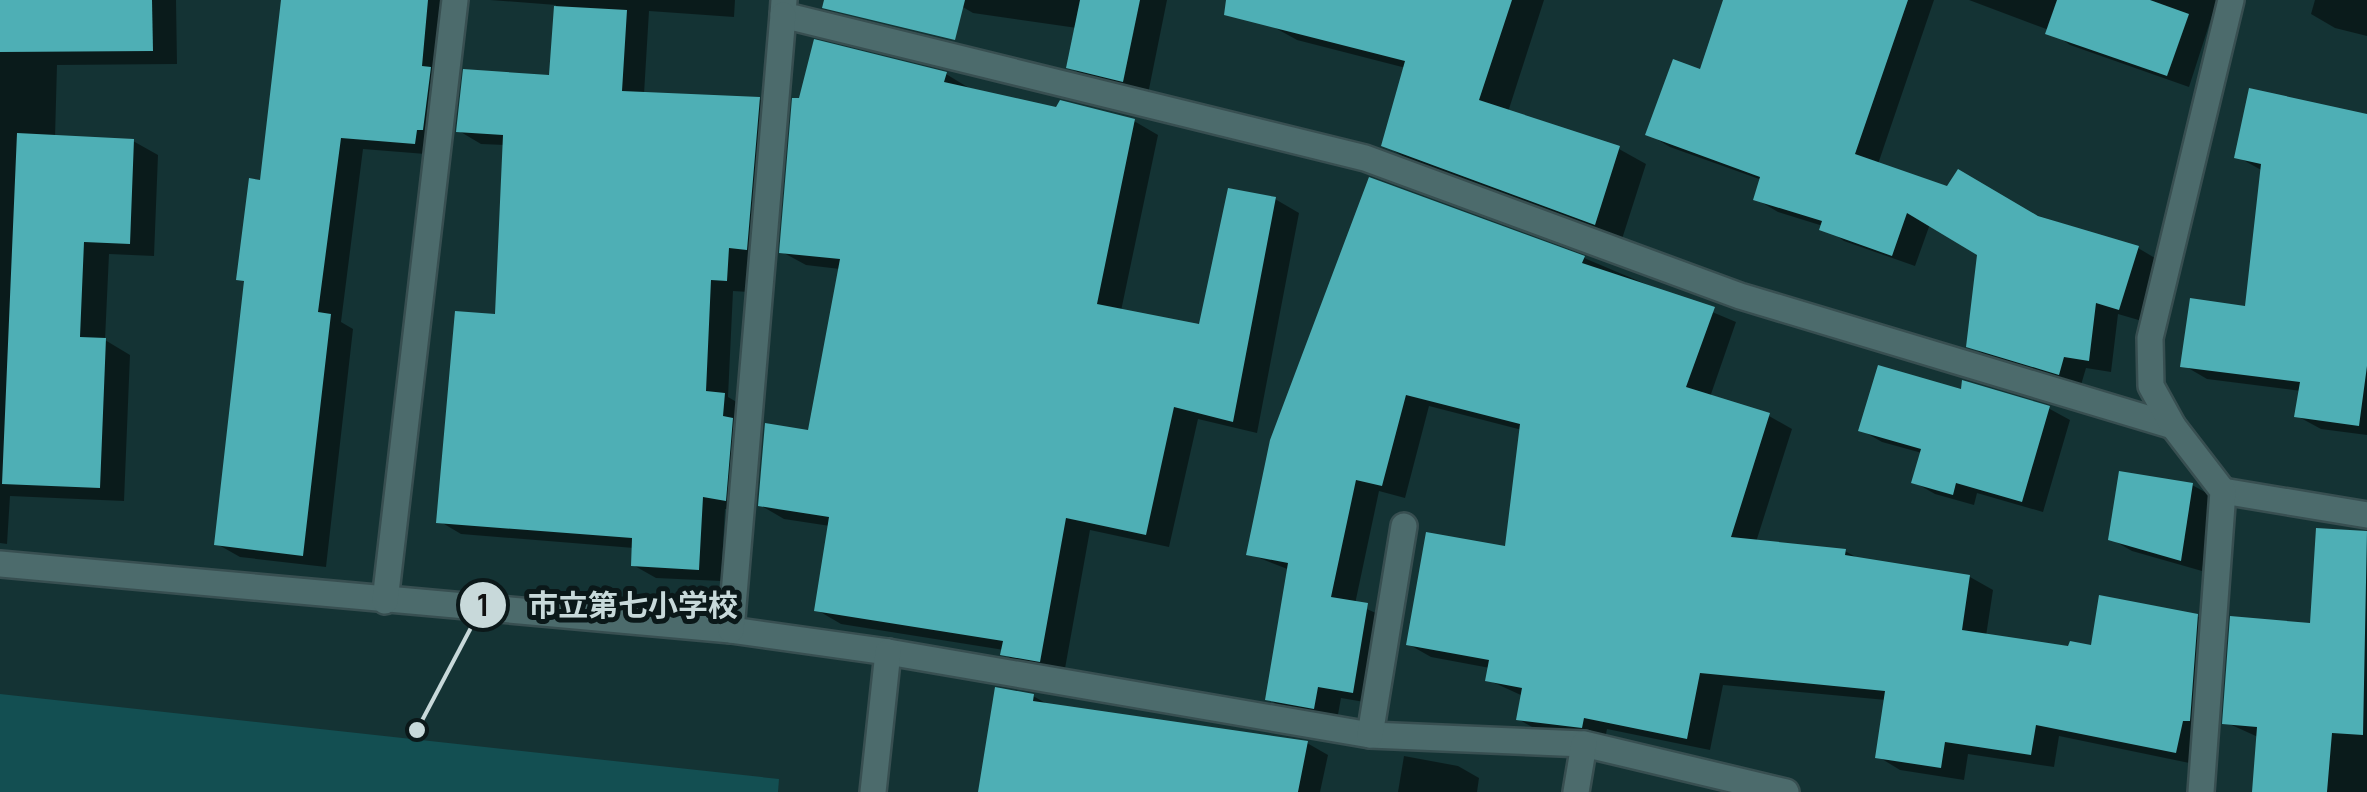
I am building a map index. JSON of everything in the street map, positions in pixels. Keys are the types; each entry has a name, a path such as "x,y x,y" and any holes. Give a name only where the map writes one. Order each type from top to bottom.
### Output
{"street":[{"path":"385,601 454,0"},
{"path":"2200,792 2224,491 2174,426 2151,386 2150,338 2232,0"},
{"path":"731,630 784,8 1365,158 1740,296 2174,426"},
{"path":"2224,491 2367,515"},
{"path":"1370,735 1404,526"},
{"path":"0,564 731,630 888,652 1370,735 1584,744 1786,792"},
{"path":"872,792 888,652"},
{"path":"1576,792 1584,744"}],"shaded area":[{"path":"0,694 779,779 778,792 0,792"}],"building":[{"path":"0,0 152,0 153,51 0,52"},
{"path":"281,0 428,0 422,66 431,67 423,130 417,130 415,144 341,138 318,312 331,314 303,556 214,545 244,281 236,280 249,178 260,180"},
{"path":"824,0 965,0 955,40 822,8"},
{"path":"1080,0 1140,0 1123,82 1066,68"},
{"path":"1226,0 1512,0 1479,100 1620,146 1595,225 1381,146 1405,61 1224,15"},
{"path":"1723,0 1908,0 1855,154 1947,186 1958,169 2038,216 2139,246 2119,310 2096,303 2089,361 2064,357 2059,375 1966,347 1977,255 1907,213 1892,256 1819,230 1822,221 1753,200 1760,177 1645,135 1673,59 1700,69"},
{"path":"2057,0 2150,0 2189,14 2167,76 2045,34"},
{"path":"554,6 627,10 622,91 760,97 747,250 729,248 727,281 711,280 706,391 725,393 723,416 733,418 726,501 703,497 699,570 631,566 632,538 436,523 455,311 495,314 503,135 456,132 463,69 549,75"},
{"path":"814,39 947,72 944,82 1056,107 1060,100 1135,119 1097,304 1199,324 1228,188 1276,197 1233,422 1174,407 1146,535 1066,518 1040,662 1000,655 1003,641 814,611 829,517 758,506 765,423 808,430 840,259 779,253 792,98 799,98"},
{"path":"2249,88 2367,114 2367,366 2359,426 2294,417 2300,382 2180,367 2190,298 2245,306 2261,164 2234,158"},
{"path":"17,133 134,139 130,244 84,242 80,337 106,338 100,488 2,484"},
{"path":"1369,177 1585,256 1582,263 1715,307 1686,387 1770,413 1731,537 1846,549 1845,555 1970,575 1962,630 2068,646 2070,641 2091,645 2099,595 2198,614 2190,721 2183,721 2176,753 2036,725 2031,755 1945,742 1941,768 1875,758 1885,691 1700,673 1687,739 1584,718 1582,728 1516,720 1522,688 1485,681 1489,660 1406,645 1426,532 1505,546 1520,424 1406,395 1382,486 1356,480 1331,597 1368,603 1353,693 1318,687 1314,709 1265,700 1288,563 1246,555 1270,440"},
{"path":"1878,365 1961,389 1962,380 2050,406 2022,502 1956,483 1953,495 1911,483 1921,449 1858,431"},
{"path":"2119,471 2193,483 2181,561 2108,540"},
{"path":"2316,528 2367,531 2363,735 2332,733 2327,792 2252,792 2257,727 2222,724 2230,616 2310,623"},
{"path":"995,687 1034,694 1033,701 1308,741 1298,792 978,792"}],"place":[{"name":"市立第七小学校","path":"417,730"}]}
